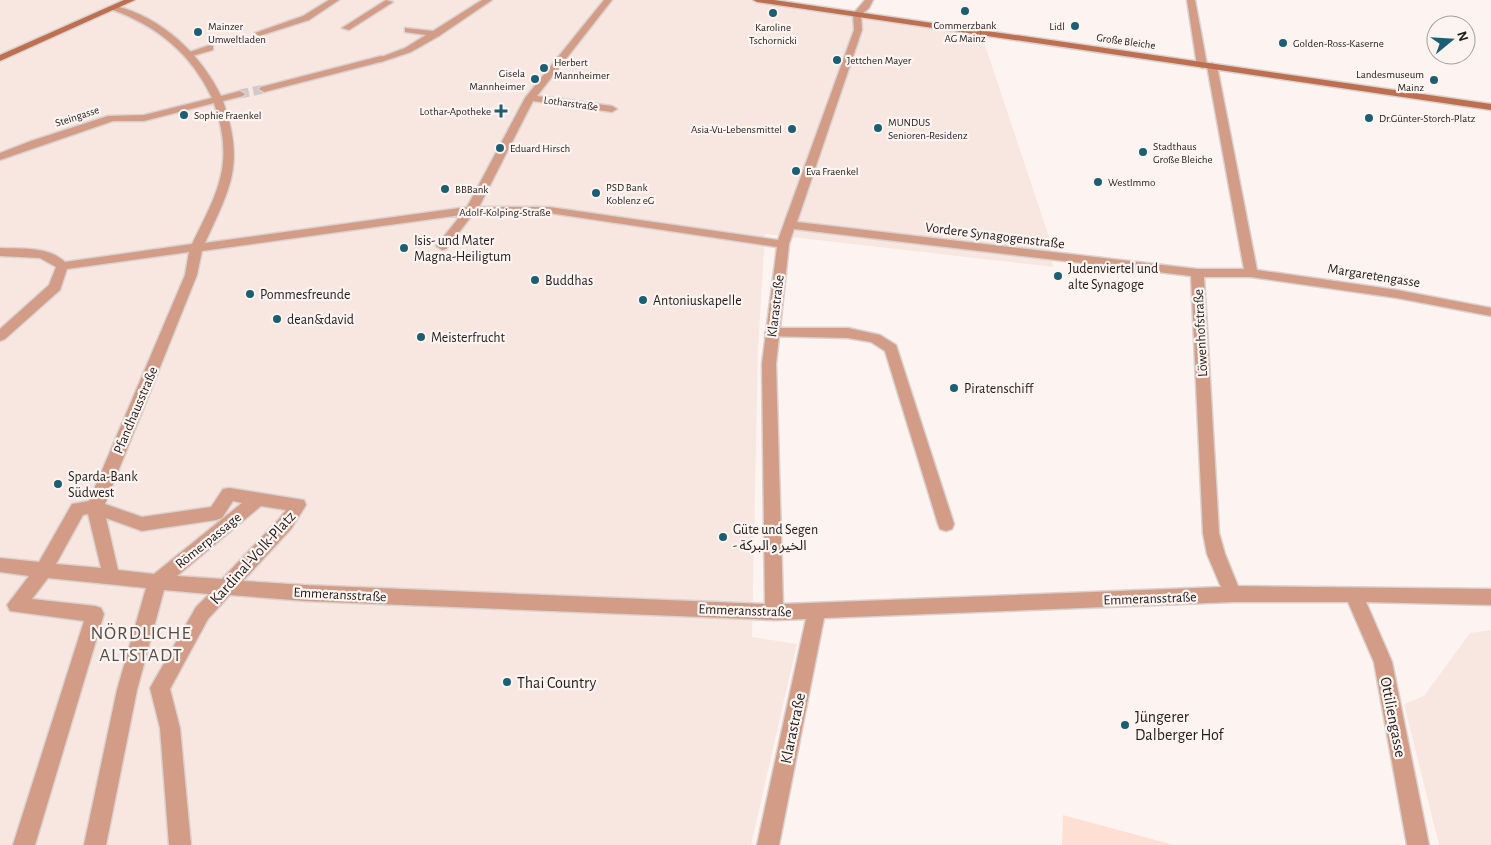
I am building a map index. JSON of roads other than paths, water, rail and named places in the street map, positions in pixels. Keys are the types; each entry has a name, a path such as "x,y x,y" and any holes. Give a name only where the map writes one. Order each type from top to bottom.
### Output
{"main road":[{"path":"0,58 131,0"},
{"name":"Große Bleiche","path":"757,0 1491,108"}],"street":[{"path":"259,33 306,18 335,0"},
{"path":"264,89 381,59 408,50 488,0"},
{"name":"Lotharstraße","path":"442,246 472,210 530,98 608,0"},
{"path":"857,14 866,6 869,0"},
{"path":"1191,0 1207,65 1251,273"},
{"path":"346,28 362,22 389,2"},
{"path":"116,8 132,14 189,54 218,100 229,140 226,185 212,220 197,247"},
{"name":"Klarastraße","path":"774,612 769,364 783,244 858,30 857,14"},
{"path":"408,30 436,34"},
{"path":"189,54 210,48"},
{"name":"Steingasse","path":"2,156 112,118 144,118 240,94"},
{"name":"Lotharstraße","path":"530,98 612,109"},
{"name":"Adolf-Kolping-Straße","path":"62,266 472,210 549,210 783,244"},
{"name":"Vordere Synagogenstraße","path":"791,225 1197,273"},
{"name":"Pfandhausstraße","path":"95,507 191,275 197,247"},
{"path":"0,252 44,254 58,261 62,266 55,286 0,336"},
{"name":"Löwenhofstraße","path":"1233,594 1216,554 1211,533 1197,273 1251,273"},
{"name":"Margaretengasse","path":"1251,273 1397,294 1491,312"},
{"path":"772,333 848,333 875,338 891,348 946,524"},
{"name":"Kardinal-Volk-Platz","path":"95,507 142,524 216,513 229,494 298,505 285,524 202,613 160,688 170,728 180,845"},
{"name":"Römerpassage","path":"157,582 259,498"},
{"path":"24,845 95,614 16,605 45,568 78,510 95,507 111,576"},
{"name":"Emmeransstraße","path":"0,565 45,568 157,582 305,593 774,612 816,612 1233,594 1491,597"},
{"path":"95,845 128,690 157,582"},
{"name":"Ottiliengasse","path":"1353,594 1383,662 1418,845"},
{"name":"Klarastraße","path":"768,845 816,612"}],"tunnel":[{"path":"240,94 264,89"}],"place":[{"name":"Commerzbank AG Mainz","path":"965,11"},
{"name":"Karoline Tschornicki","path":"773,13"},
{"name":"Lidl","path":"1075,26"},
{"name":"Mainzer Umweltladen","path":"198,32"},
{"name":"Golden-Ross-Kaserne","path":"1283,43"},
{"name":"Jettchen Mayer","path":"837,60"},
{"name":"Herbert Mannheimer","path":"544,68"},
{"name":"Gisela Mannheimer","path":"535,79"},
{"name":"Landesmuseum Mainz","path":"1434,80"},
{"name":"Lothar-Apotheke","path":"501,111"},
{"name":"Sophie Fraenkel","path":"184,115"},
{"name":"Dr.Günter-Storch-Platz","path":"1369,118"},
{"name":"MUNDUS Senioren-Residenz","path":"878,128"},
{"name":"Asia-Vu-Lebensmittel","path":"792,129"},
{"name":"Eduard Hirsch","path":"500,148"},
{"name":"Stadthaus Große Bleiche","path":"1143,152"},
{"name":"Eva Fraenkel","path":"796,171"},
{"name":"WestImmo","path":"1098,182"},
{"name":"BBBank","path":"445,189"},
{"name":"PSD Bank Koblenz eG","path":"596,193"},
{"name":"Isis- und Mater Magna-Heiligtum","path":"404,248"},
{"name":"Judenviertel und alte Synagoge","path":"1058,276"},
{"name":"Buddhas","path":"535,280"},
{"name":"Pommesfreunde","path":"250,294"},
{"name":"Antoniuskapelle","path":"643,300"},
{"name":"dean&david","path":"277,319"},
{"name":"Meisterfrucht","path":"421,337"},
{"name":"Piratenschiff","path":"954,388"},
{"name":"Sparda-Bank Südwest","path":"58,484"},
{"name":"Güte und Segen - الخير و البركة","path":"723,537"},
{"name":"Thai Country","path":"507,682"},
{"name":"Jüngerer Dalberger Hof","path":"1125,725"}],"district":[{"name":"NÖRDLICHE ALTSTADT","path":"141,643"}]}
